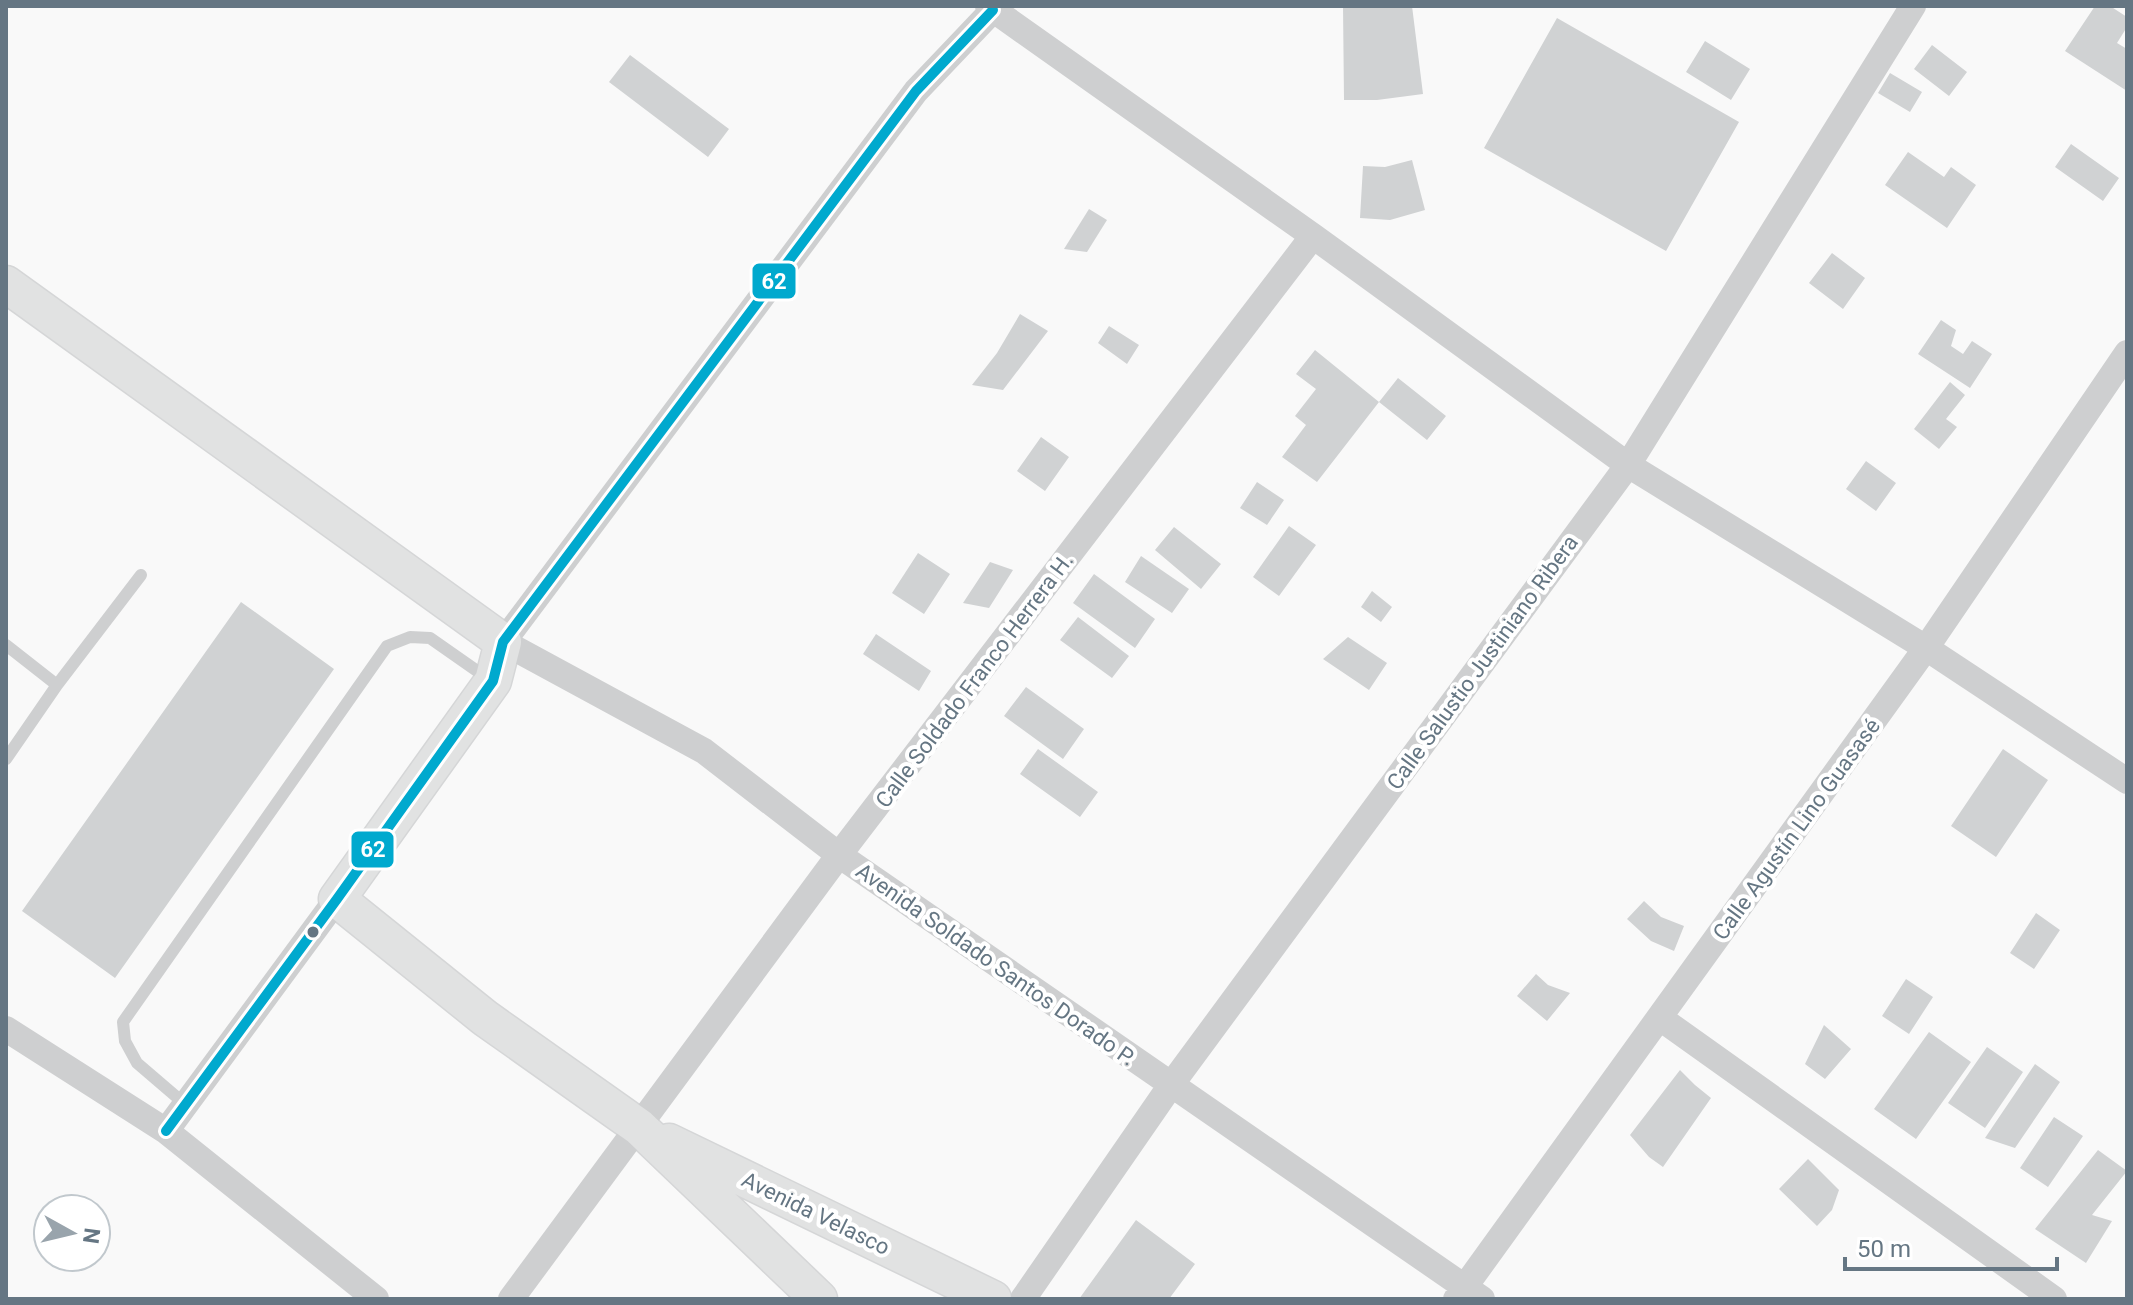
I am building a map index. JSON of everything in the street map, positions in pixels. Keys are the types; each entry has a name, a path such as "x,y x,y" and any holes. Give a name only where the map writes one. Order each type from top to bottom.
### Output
{"street":[{"name":"Calle Salustio Justiniano Ribera","path":"1023,1299 1171,1085 1628,465 1913,6"},
{"path":"166,1131 493,681 503,642 916,91 990,8 1313,236 1628,465 1926,648 2127,781"},
{"name":"Calle Soldado Franco Herrera H.","path":"511,1299 839,855 1313,236"},
{"path":"6,284 503,642"},
{"name":"Calle Agustín Lino Guasasé","path":"1468,1295 1660,1018 1926,648 2127,353"},
{"name":"Avenida Soldado Santos Dorado P.","path":"503,642 704,751 839,855 1468,1295"},
{"name":"Avenida Velasco","path":"337,899 485,1018 639,1127 819,1299"},
{"path":"1660,1018 2054,1299"},
{"path":"6,1029 166,1131 376,1299"},
{"name":"Avenida Velasco","path":"639,1127 993,1299"}],"lane":[{"path":"6,759 57,685 141,575"},
{"path":"186,1105 137,1063 125,1041 123,1022 387,646 410,637 430,638 493,681"},
{"path":"6,645 57,685"}],"building":[{"path":"1343,6 1412,6 1423,94 1377,100 1344,100"},
{"path":"2095,6 2110,6 2127,17 2127,27 2117,43 2127,49 2127,91 2065,51"},
{"path":"1557,18 1739,122 1666,251 1484,148"},
{"path":"1705,41 1750,69 1731,100 1686,72"},
{"path":"1932,45 1967,72 1949,96 1914,69"},
{"path":"630,55 729,129 708,157 609,82"},
{"path":"1890,73 1922,92 1910,112 1878,93"},
{"path":"2071,144 2119,178 2103,201 2055,167"},
{"path":"1908,152 1944,177 1951,167 1976,185 1947,228 1885,185"},
{"path":"1412,160 1425,210 1390,220 1360,218 1363,166 1385,167"},
{"path":"1089,209 1107,220 1087,252 1064,249"},
{"path":"1832,253 1865,278 1843,309 1809,283"},
{"path":"1020,314 1048,331 1003,390 972,385 997,353"},
{"path":"1941,320 1956,330 1951,346 1963,354 1972,341 1992,354 1970,388 1918,354"},
{"path":"1109,326 1139,345 1127,364 1098,343"},
{"path":"1315,350 1379,402 1317,482 1282,457 1306,425 1295,416 1316,389 1296,374"},
{"path":"1398,378 1446,416 1427,440 1379,402"},
{"path":"1950,382 1965,395 1946,419 1957,427 1939,449 1914,429"},
{"path":"1041,437 1069,457 1045,491 1017,471"},
{"path":"1866,461 1896,483 1876,511 1846,489"},
{"path":"1257,482 1284,500 1267,525 1240,508"},
{"path":"1289,526 1316,545 1279,596 1253,577"},
{"path":"1174,527 1221,564 1201,589 1155,550"},
{"path":"918,553 950,574 924,614 892,593"},
{"path":"1141,556 1189,589 1172,613 1125,582"},
{"path":"990,562 1013,570 989,608 963,603"},
{"path":"1094,574 1155,619 1135,648 1073,603"},
{"path":"1372,591 1392,607 1381,622 1361,607"},
{"path":"241,602 334,669 115,978 22,911"},
{"path":"1078,617 1129,656 1112,678 1060,640"},
{"path":"876,634 931,671 919,691 863,654"},
{"path":"1348,637 1387,663 1369,690 1323,659"},
{"path":"1026,687 1084,729 1063,759 1004,716"},
{"path":"1038,749 1098,792 1080,817 1020,774"},
{"path":"2003,749 2048,780 1996,857 1951,826"},
{"path":"1644,901 1661,917 1684,926 1674,951 1651,941 1627,919"},
{"path":"2036,913 2060,930 2034,969 2010,953"},
{"path":"1536,974 1548,985 1570,993 1547,1021 1517,996"},
{"path":"1906,979 1933,997 1909,1034 1882,1016"},
{"path":"1824,1025 1851,1049 1825,1079 1805,1064"},
{"path":"1929,1032 1971,1062 1916,1139 1874,1109"},
{"path":"1987,1047 2023,1072 1985,1128 1948,1103"},
{"path":"2035,1064 2060,1082 2015,1148 1985,1138"},
{"path":"1680,1070 1711,1098 1663,1167 1649,1157 1630,1135"},
{"path":"2054,1117 2083,1136 2048,1187 2020,1168"},
{"path":"2098,1150 2127,1171 2092,1215 2112,1221 2086,1263 2035,1229"},
{"path":"1808,1159 1839,1190 1832,1210 1817,1226 1779,1189"},
{"path":"1136,1220 1195,1264 1169,1299 1079,1299"}],"transit line":[{"name":"62","path":"166,1131 493,681 503,642 916,91 993,10"}]}
